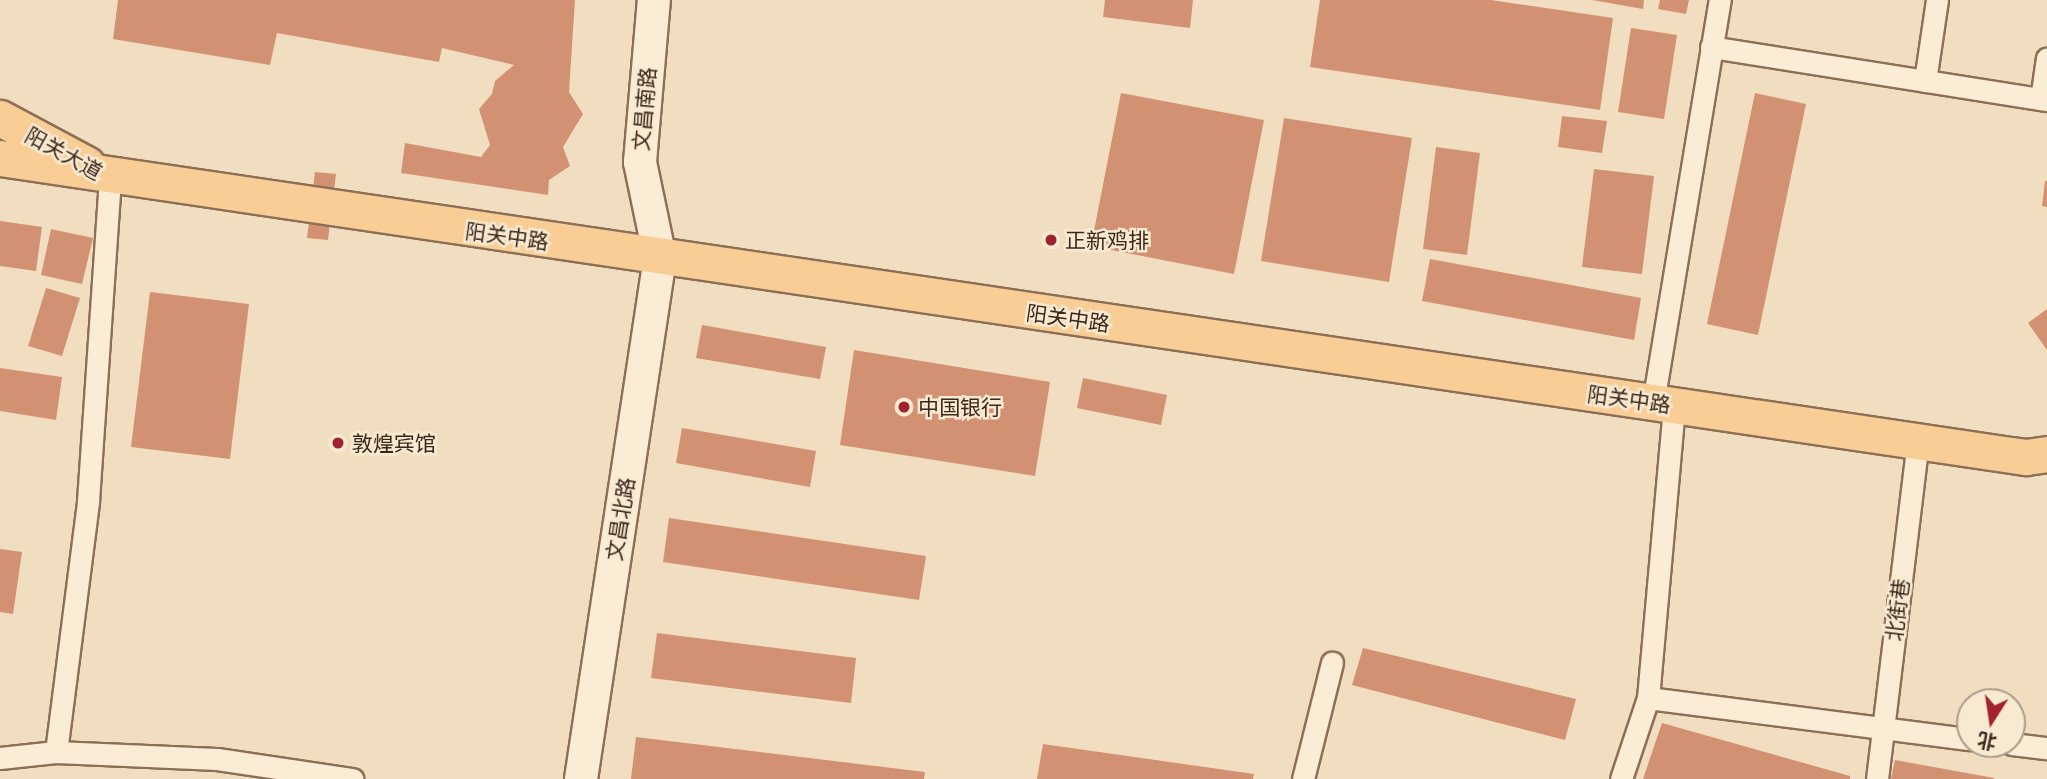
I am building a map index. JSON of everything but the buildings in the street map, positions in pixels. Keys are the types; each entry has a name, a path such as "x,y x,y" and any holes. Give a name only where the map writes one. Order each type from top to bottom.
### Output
{"main road":[{"name":"阳关大道","path":"0,118 110,177"},
{"name":"阳关大道","path":"0,158 110,177"},
{"name":"阳关中路","path":"110,177 2040,460"}],"street":[{"name":"文昌南路","path":"654,0 640,162 660,258"},
{"path":"1621,779 1648,698 1663,404 1711,47 1720,0"},
{"path":"1925,81 1937,0"},
{"path":"1711,47 2044,100 2047,58"},
{"path":"56,752 88,501 110,177"},
{"name":"文昌北路","path":"581,779 660,258"},
{"name":"北街巷","path":"1877,779 1881,728 1918,442"},
{"path":"1303,779 1332,663"},
{"path":"1648,698 1956,737"},
{"path":"2026,746 2047,748"},
{"path":"0,758 56,752 217,759 353,779"}],"place":[{"name":"正新鸡排","path":"1051,240"},
{"name":"中国银行","path":"904,407"},
{"name":"敦煌宾馆","path":"338,443"}]}
